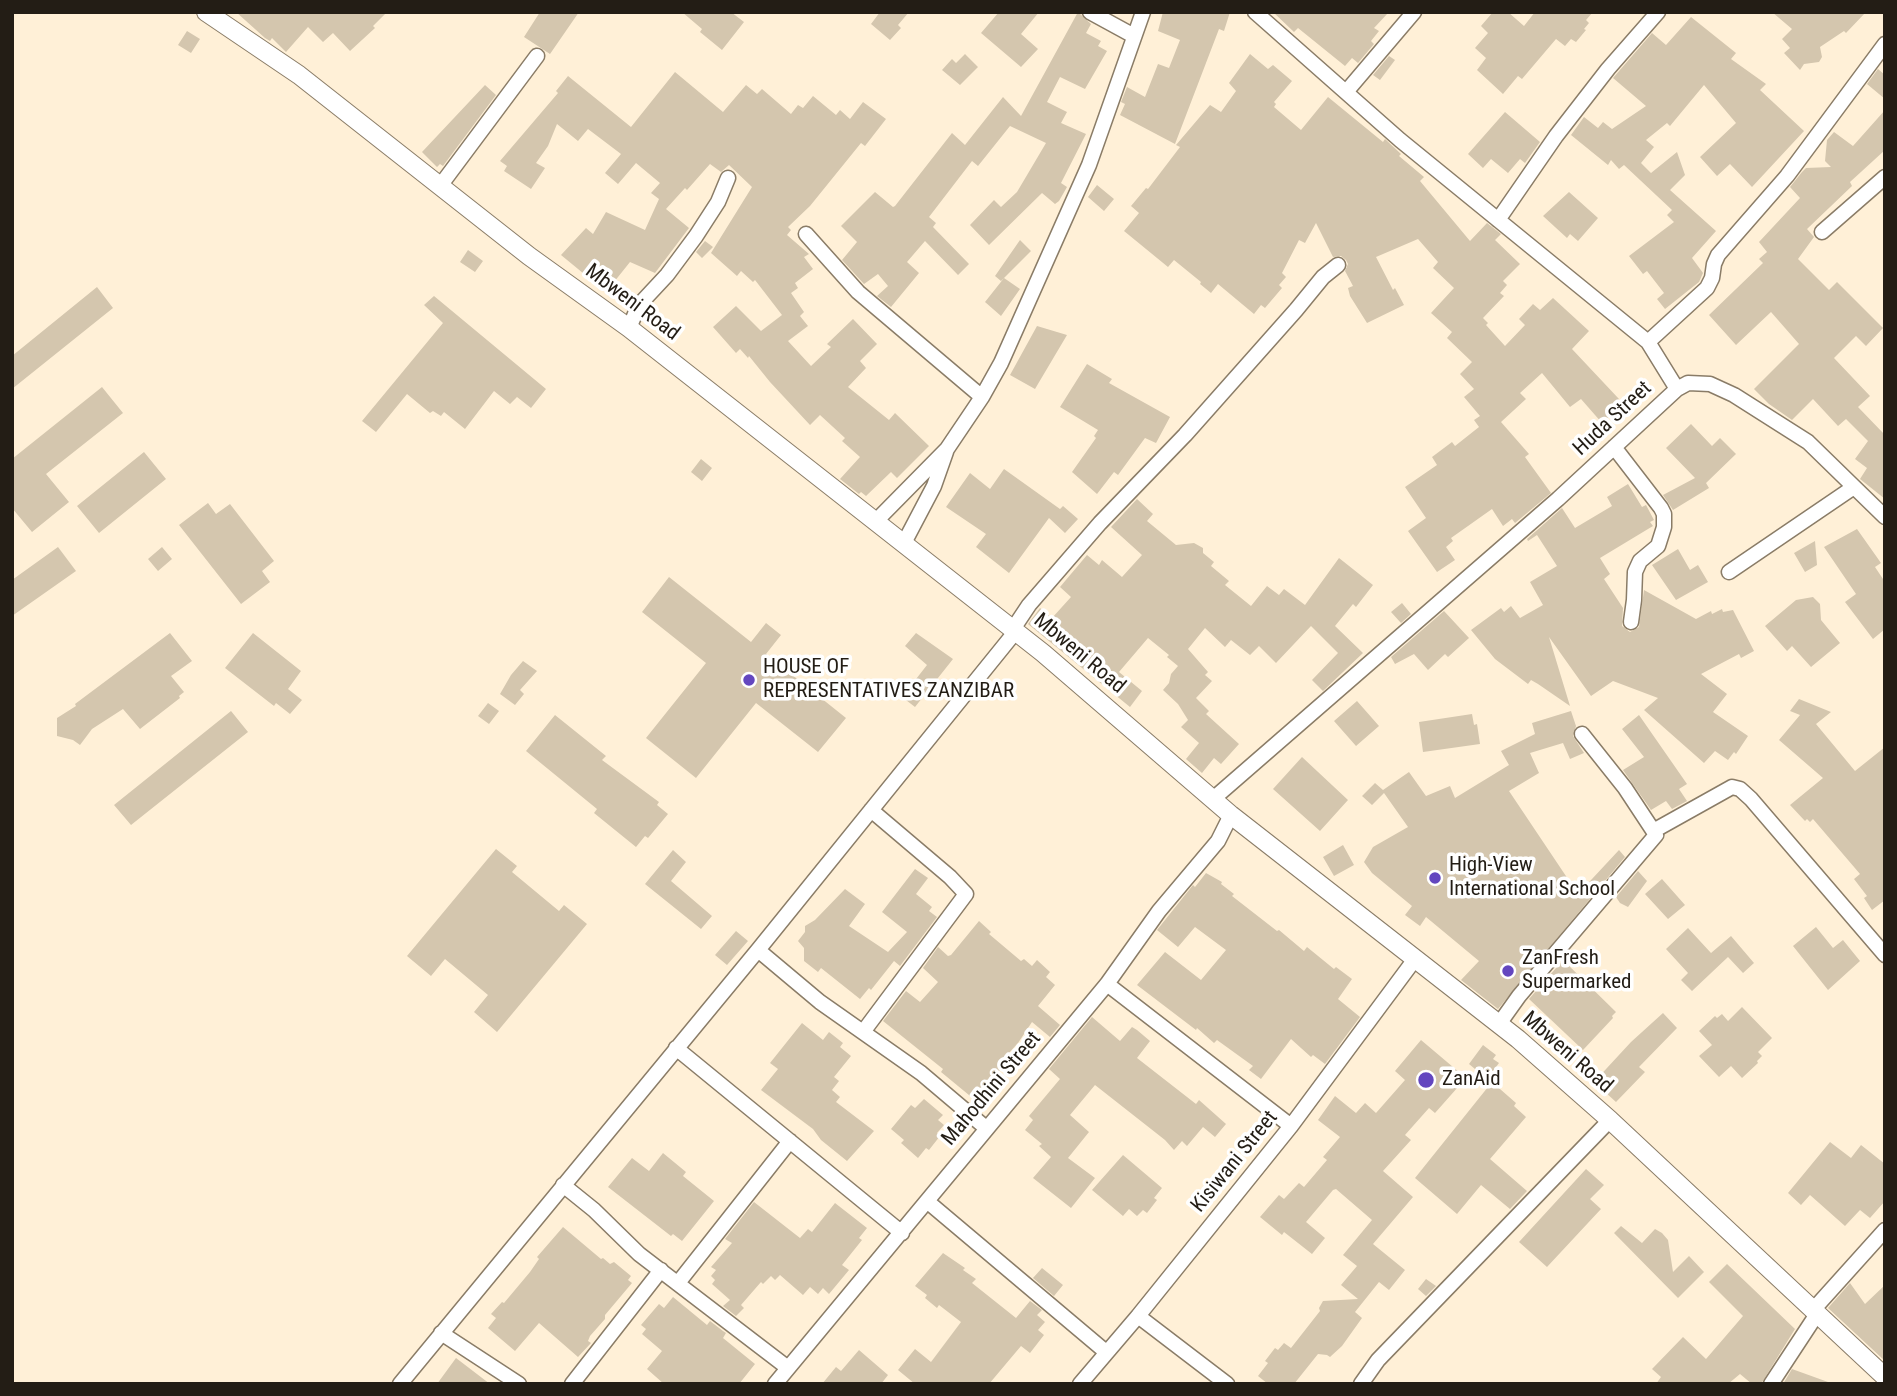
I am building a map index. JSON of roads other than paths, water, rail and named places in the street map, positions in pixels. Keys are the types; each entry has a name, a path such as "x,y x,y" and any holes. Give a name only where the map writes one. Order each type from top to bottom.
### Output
{"street":[{"name":"Mbweni Road","path":"206,12 299,75 529,256 629,328 904,542 1014,630 1231,815 1499,1024 1610,1120 1885,1377"},
{"path":"1090,12 1134,36"},
{"path":"876,521 947,449 1001,363 1089,164 1143,12"},
{"name":"Huda Street","path":"1213,799 1558,499 1677,389 1648,342 1400,140 1255,12"},
{"path":"1346,92 1415,12"},
{"path":"1498,220 1556,136 1608,69 1658,12"},
{"path":"1648,342 1707,288 1718,255 1787,176 1885,45"},
{"path":"440,186 537,56"},
{"path":"1822,232 1885,177"},
{"path":"629,328 639,305 667,275 703,225 729,178"},
{"path":"806,234 858,292 982,397"},
{"path":"400,1384 758,950 1014,630 1029,605 1100,523 1185,435 1323,277 1338,265"},
{"path":"1677,389 1688,383 1710,384 1734,396 1808,442 1885,517"},
{"path":"1614,447 1664,514 1664,527 1658,546 1640,561 1635,572 1631,622"},
{"path":"904,542 934,486 947,449"},
{"path":"1729,572 1854,488"},
{"path":"1499,1024 1519,996 1654,840 1655,830 1582,734"},
{"path":"1655,830 1732,787 1740,789 1885,955"},
{"path":"863,1032 966,894 950,877 871,810"},
{"name":"Mahodhini Street","path":"775,1384 1107,984 1159,911 1218,841 1231,815"},
{"path":"758,950 820,1002 921,1073 986,1128"},
{"name":"Kisiwani Street","path":"1080,1384 1292,1126 1415,959"},
{"path":"1107,984 1292,1126"},
{"path":"676,1048 902,1233"},
{"path":"1361,1384 1378,1360 1610,1120"},
{"path":"678,1283 790,1141"},
{"path":"562,1185 594,1210 639,1254 788,1368"},
{"path":"928,1202 1106,1352"},
{"path":"1771,1384 1815,1312 1885,1230"},
{"path":"572,1384 660,1270"},
{"path":"1138,1316 1227,1384"},
{"path":"441,1333 519,1384"}],"place":[{"name":"HOUSE OF REPRESENTATIVES ZANZIBAR","path":"749,680"},
{"name":"High-View International School","path":"1435,878"},
{"name":"ZanFresh Supermarked","path":"1508,971"},
{"name":"ZanAid","path":"1426,1080"}]}
